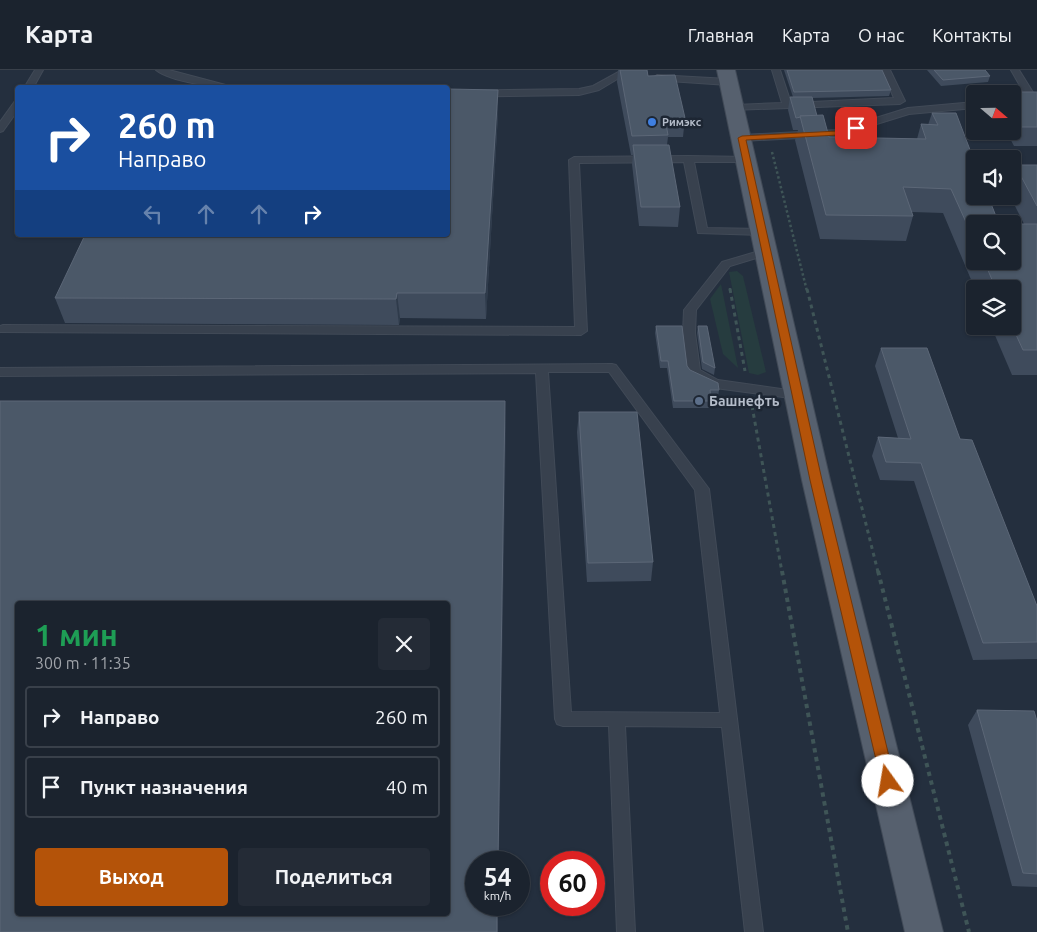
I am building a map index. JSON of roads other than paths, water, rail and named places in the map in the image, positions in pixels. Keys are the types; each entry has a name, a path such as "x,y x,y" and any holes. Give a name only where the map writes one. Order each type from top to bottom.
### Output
{"main road":[{"path":"727,76 798,395 924,932"}],"lane":[{"path":"30,85 39,70"},
{"path":"160,70 199,82 216,85"},
{"path":"776,70 787,106"},
{"path":"735,108 900,101 886,70"},
{"path":"1015,70 1033,100 1021,101"},
{"path":"450,94 579,92 604,84 625,72"},
{"path":"647,76 727,76"},
{"path":"742,138 838,133 908,111 966,106"},
{"path":"0,129 15,107"},
{"path":"688,159 702,232 764,242"},
{"path":"3,329 581,331 574,160 746,159"},
{"path":"764,242 726,264 690,310 694,372 715,384 798,395"},
{"path":"0,372 542,370 612,368 702,489 754,932"},
{"path":"542,370 563,719 729,720"},
{"path":"617,719 626,932"}],"place":[{"name":"Римэкс","path":"652,122"},
{"name":"Башнефть","path":"699,401"}]}
